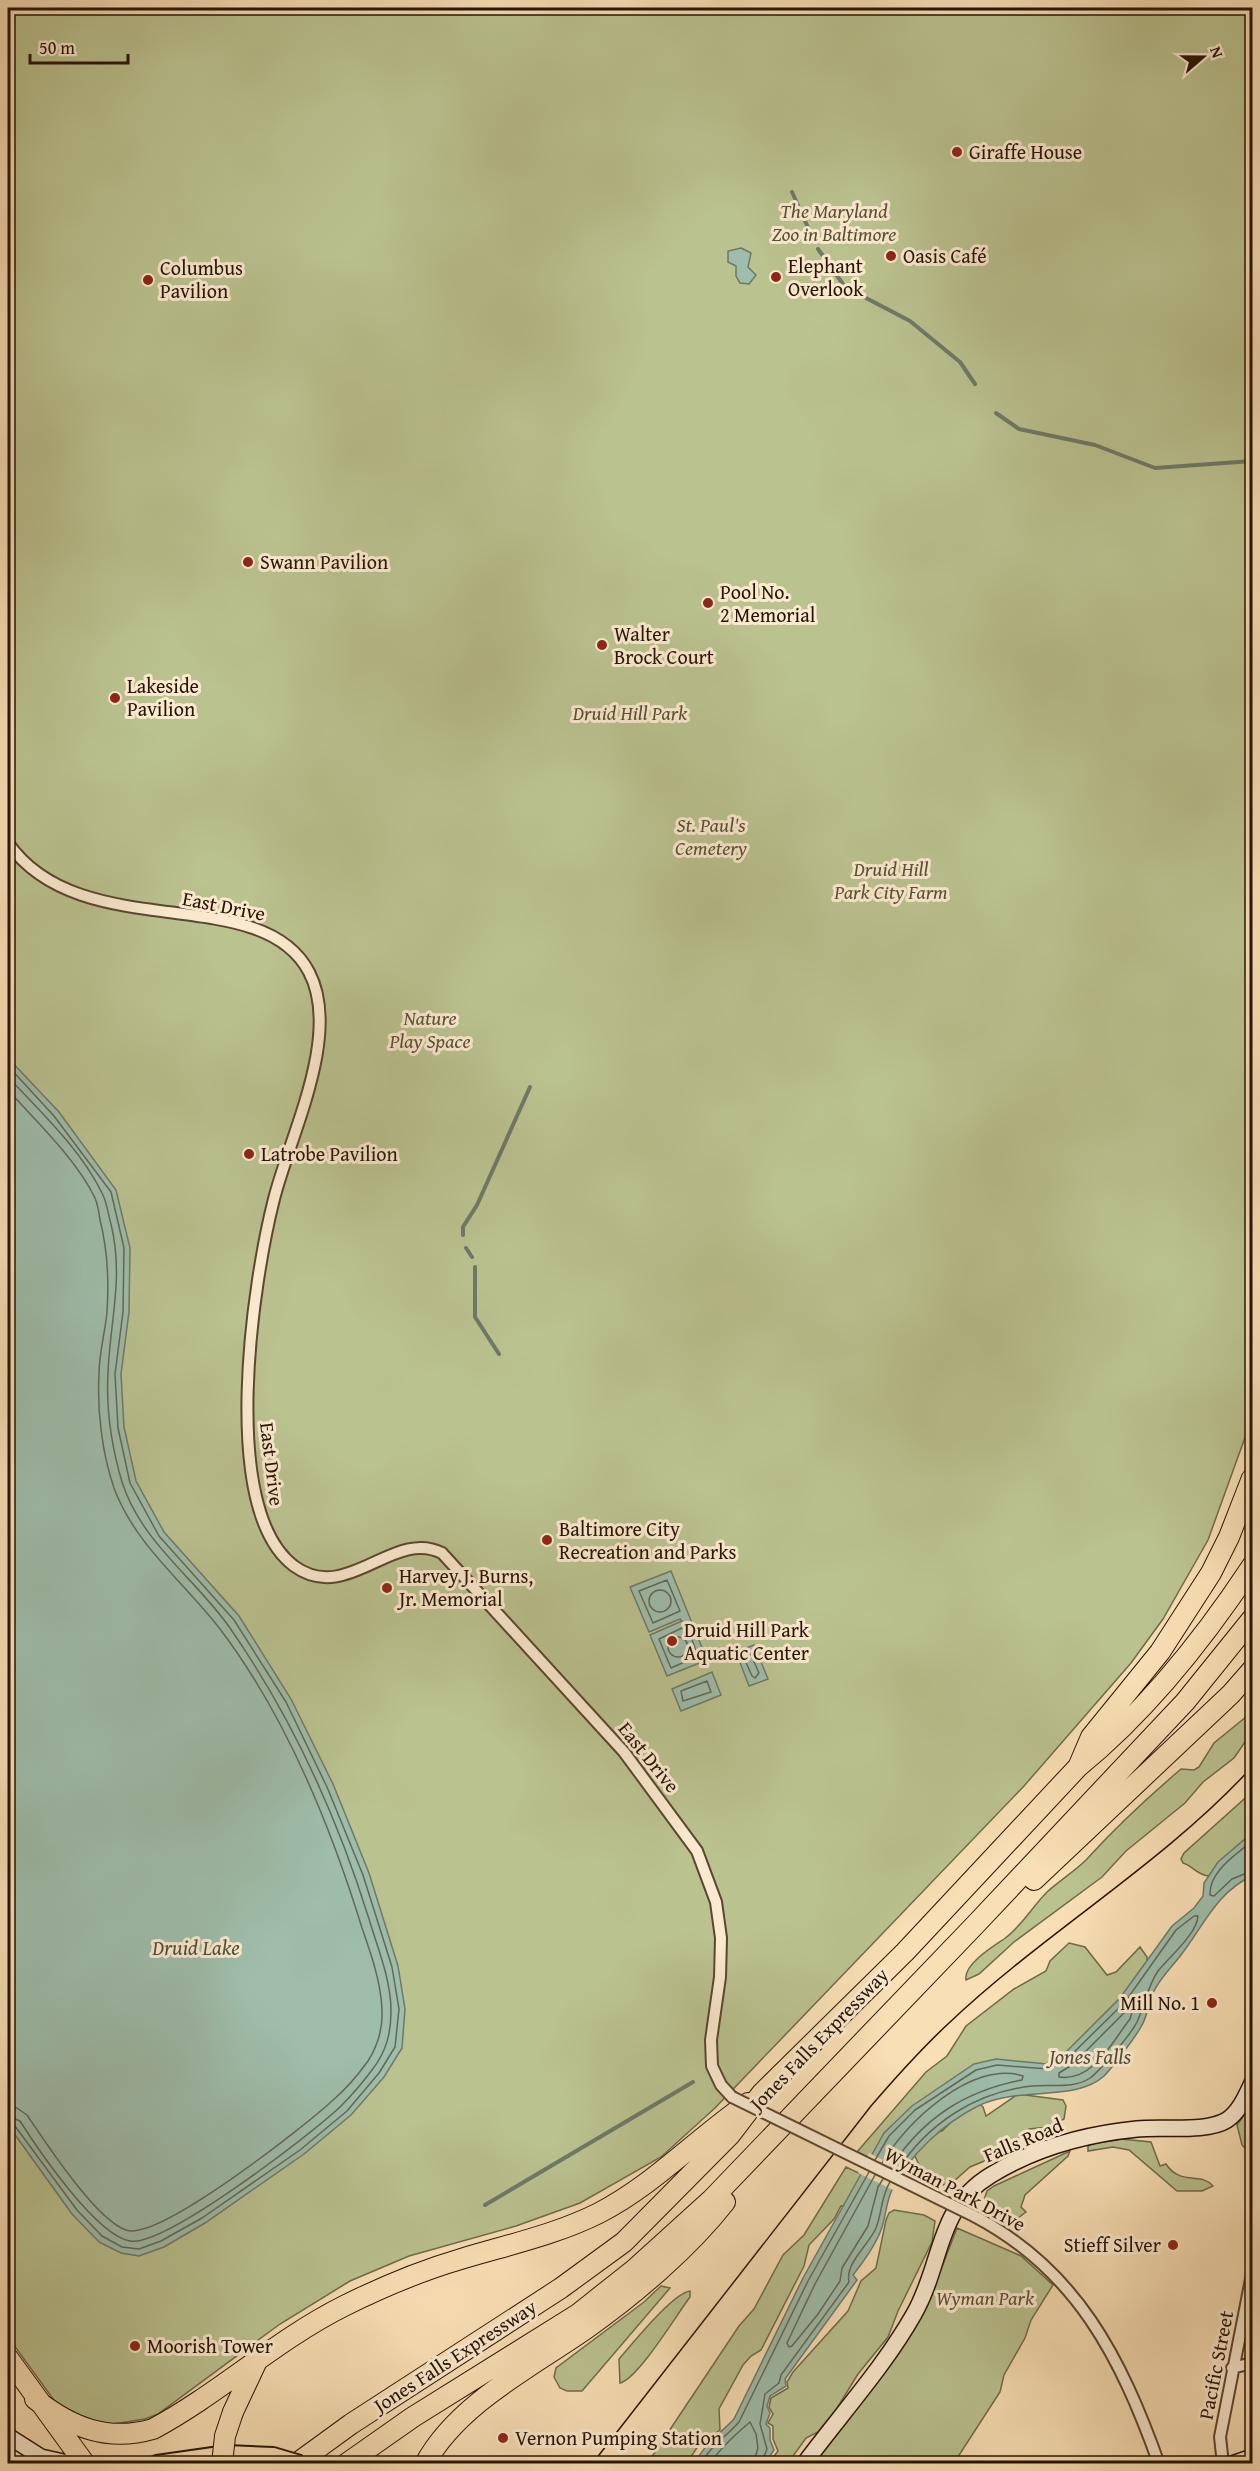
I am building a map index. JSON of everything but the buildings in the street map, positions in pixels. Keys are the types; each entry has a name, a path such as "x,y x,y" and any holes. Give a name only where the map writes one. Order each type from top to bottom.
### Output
{"highway":[{"path":"1078,1767 1090,1737 1160,1652 1211,1573 1229,1537 1252,1478"},
{"name":"Jones Falls Expressway","path":"298,2463 388,2399 561,2289 624,2242 730,2135 762,2093 905,1952 1078,1767 1103,1747 1181,1664 1212,1626 1252,1566"},
{"name":"Jones Falls Expressway","path":"346,2463 432,2405 578,2314 636,2268 760,2150 975,1925 1185,1702 1252,1619"},
{"path":"975,1925 1000,1913 1231,1695 1252,1670"},
{"path":"32,2395 53,2414 87,2430 112,2434 138,2433 168,2421 327,2315 393,2282 549,2234 599,2213 653,2179 692,2149 719,2123 762,2093"},
{"path":"425,2463 442,2437 460,2419 588,2328 647,2280 720,2208 760,2150"},
{"path":"8,2358 32,2395 85,2463"},
{"path":"222,2463 225,2436 233,2412 256,2363"}],"main road":[{"name":"Falls Road","path":"804,2463 914,2314 954,2210 977,2184 992,2174 1047,2149 1088,2136 1141,2128 1216,2125 1235,2112 1252,2083"},
{"path":"8,2436 41,2457 72,2463"},
{"path":"157,2463 227,2454 273,2456 298,2463"},
{"path":"1232,2463 1252,2457"}],"street":[{"name":"East Drive","path":"8,843 36,873 65,889 124,907 258,929 285,942 303,960 316,987 320,1002 319,1037 310,1077 269,1219 259,1277 250,1360 249,1458 262,1518 271,1540 285,1558 296,1567 316,1577 342,1576 420,1547 442,1553 638,1769 697,1851 716,1902 722,1956 711,2055 716,2076 732,2097"},
{"name":"Wyman Park Drive","path":"732,2097 974,2216 1001,2230 1032,2252 1052,2270 1082,2309 1119,2367 1159,2463"},
{"name":"Pacific Street","path":"1223,2463 1220,2437 1252,2274"},
{"path":"1232,2368 1252,2363"}],"green space":[{"name":"Druid Hill Park","path":"8,8 1252,8 1252,1418 1208,1540 1163,1619 1131,1663 1024,1786 715,2108 661,2157 580,2203 516,2226 409,2256 350,2281 280,2324 158,2414 145,2419 113,2424 86,2420 56,2403 8,2337"},
{"path":"1252,1712 1252,1732 1234,1758 1203,1782 1185,1803 1126,1851 1102,1877 1014,1942 979,1974 966,1980 969,1968 1010,1934 1047,1892 1082,1864 1108,1836 1181,1769 1194,1770 1199,1767 1214,1743"},
{"path":"1252,1792 1252,1842 1209,1876 1183,1863 1181,1859 1184,1853"},
{"path":"1069,1943 1085,1947 1107,1975 1116,1972 1140,1947 1147,1957 1147,1974 1082,2044 877,2161 857,2152 926,2072 947,2056 966,2026 1014,1989 1046,1971 1050,1961"},
{"path":"1018,2094 1063,2100 1066,2106 1064,2119 1048,2127 1029,2129 1001,2154 970,2167 954,2181 943,2185 926,2179 912,2150 932,2133 942,2131 953,2120 979,2104 983,2107 986,2116"},
{"path":"1252,2104 1252,2156 1242,2145 1237,2125"},
{"path":"1121,2139 1151,2142 1160,2166 1166,2164 1178,2175 1203,2180 1213,2186 1202,2191 1177,2191 1129,2150 1113,2147 1088,2151 1088,2146 1092,2144"},
{"path":"1070,2151 1068,2156 1025,2195 1021,2207 1026,2212 1018,2218 1009,2218 984,2200 987,2191 994,2186"},
{"path":"846,2167 865,2176 848,2205 841,2206 834,2219 809,2245 804,2266 761,2350 743,2365 719,2409 720,2430 698,2446 687,2463 647,2464 739,2326 754,2309 783,2255 804,2235"},
{"path":"894,2210 924,2215 935,2221 932,2242 898,2311 888,2337 858,2374 834,2413 818,2432 806,2438 788,2463 769,2463 778,2451 773,2439 773,2426 768,2423 773,2414 769,2407 771,2398 788,2388 787,2382 793,2372 848,2311 861,2281 876,2268 886,2220 889,2213"},
{"name":"Wyman Park","path":"957,2228 1021,2256 1053,2285 1031,2320 1025,2338 1004,2375 1000,2392 954,2463 814,2464 917,2324 927,2306"},
{"path":"661,2286 670,2288 582,2391 567,2391 560,2388 554,2377 556,2368 644,2302"},
{"path":"690,2291 690,2297 647,2359 628,2379 620,2383 619,2359 663,2309"}],"water":[{"path":"741,248 751,253 748,267 756,275 749,284 740,283 736,276 736,266 728,262 728,251"},
{"name":"Druid Lake","path":"8,1058 59,1112 116,1190 130,1248 129,1312 121,1374 124,1427 136,1481 164,1532 239,1616 291,1699 333,1784 369,1873 398,1966 405,2009 402,2048 384,2077 351,2115 304,2154 205,2223 164,2247 139,2256 121,2253 99,2242 72,2214 8,2125"},
{"path":"671,1571 707,1660 667,1676 650,1635 682,1621 680,1619 649,1632 630,1587"},
{"path":"754,1645 768,1679 749,1686 736,1652"},
{"path":"712,1672 721,1695 681,1711 672,1689"},
{"name":"Jones Falls","path":"1252,1833 1252,1876 1229,1891 1212,1910 1160,1981 1152,1995 1146,2017 1139,2030 1104,2076 1078,2089 1010,2097 978,2106 940,2131 908,2164 890,2195 879,2236 853,2275 857,2280 785,2379 786,2386 770,2396 767,2406 770,2413 766,2424 770,2428 770,2440 774,2450 766,2462 695,2464 707,2445 734,2419 803,2278 884,2133 912,2106 974,2064 996,2059 1047,2064 1062,2056 1120,1998 1172,1926 1194,1908 1203,1896 1204,1883 1218,1862"}],"pier":[{"path":"869,2153 907,2172 895,2191 858,2173"}],"waterway":[{"path":"792,192 810,232"},
{"path":"818,249 845,287 910,321 960,362 975,384"},
{"path":"996,413 1019,429 1095,445 1155,468 1252,461"},
{"path":"463,1235 463,1227 477,1205 530,1087"},
{"path":"466,1248 472,1257"},
{"path":"475,1267 475,1317 499,1354"},
{"path":"485,2205 693,2082"}],"tram line":[{"path":"592,2464 871,2106 899,2074 949,2023 986,1990 1181,1835 1252,1767"}],"place":[{"name":"Giraffe House","path":"957,152"},
{"name":"Oasis Café","path":"891,256"},
{"name":"Elephant Overlook","path":"776,277"},
{"name":"Columbus Pavilion","path":"148,280"},
{"name":"Swann Pavilion","path":"248,562"},
{"name":"Pool No. 2 Memorial","path":"708,603"},
{"name":"Walter Brock Court","path":"602,645"},
{"name":"Lakeside Pavilion","path":"115,698"},
{"name":"Latrobe Pavilion","path":"249,1154"},
{"name":"Baltimore City Recreation and Parks","path":"547,1540"},
{"name":"Harvey J. Burns, Jr. Memorial","path":"387,1588"},
{"name":"Druid Hill Park Aquatic Center","path":"672,1641"},
{"name":"Mill No. 1","path":"1212,2003"},
{"name":"Stieff Silver","path":"1173,2245"},
{"name":"Moorish Tower","path":"135,2346"},
{"name":"Vernon Pumping Station","path":"503,2438"}],"park label":[{"name":"The Maryland Zoo in Baltimore","path":"834,222"},
{"name":"St. Paul's Cemetery","path":"711,836"},
{"name":"Druid Hill Park City Farm","path":"891,880"},
{"name":"Nature Play Space","path":"430,1030"}]}
